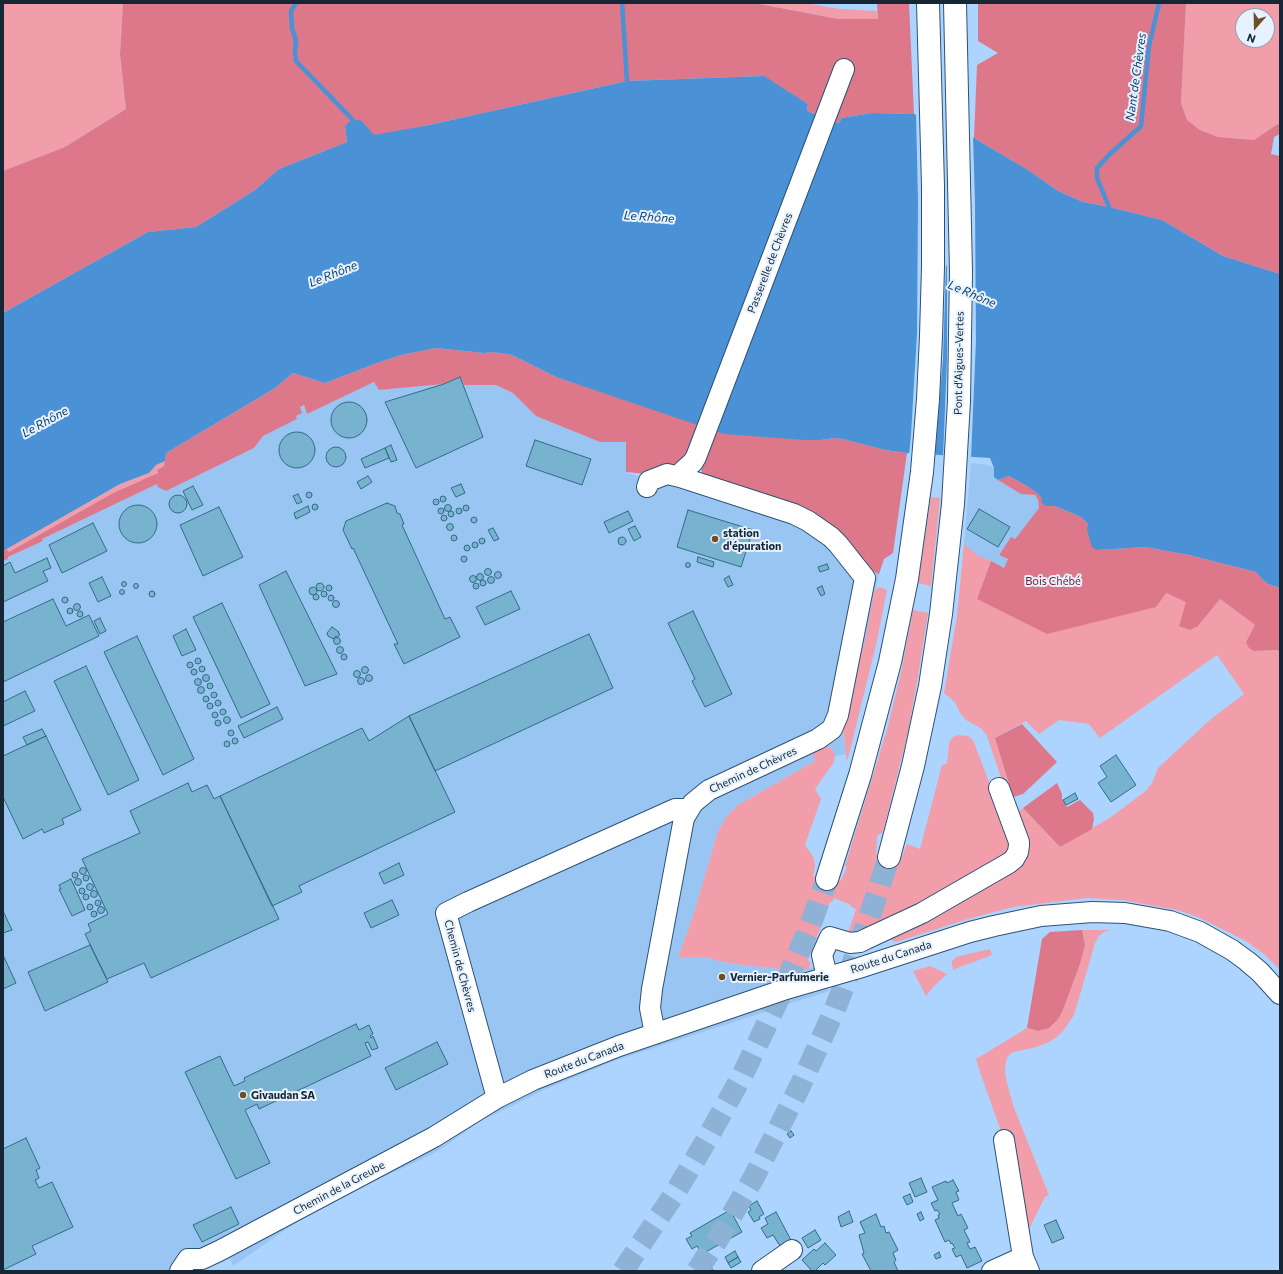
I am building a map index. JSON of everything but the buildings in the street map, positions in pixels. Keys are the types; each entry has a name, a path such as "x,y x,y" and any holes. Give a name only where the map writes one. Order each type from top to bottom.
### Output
{"highway":[{"path":"827,879 849,812 890,662 902,606 912,547 922,472 931,352 933,267 933,186 928,3"},
{"name":"Pont d'Aigues-Vertes","path":"889,857 922,726 941,614 953,504 959,401 961,272 955,3"}],"street":[{"name":"Passerelle de Chèvres","path":"680,477 683,471 695,460 844,70"},
{"name":"Chemin de Chèvres","path":"497,1098 446,913 675,809 689,809 693,803 709,790 818,739 832,729 838,715 865,578 838,544 819,528 794,514 680,477 667,474 649,481 647,487"},
{"path":"827,977 822,955 830,937 850,943 860,942 922,912 1014,859 1018,852 1019,842 999,788"},
{"path":"656,1034 650,1008 652,989 684,818 689,809"},
{"name":"Route du Canada","path":"497,1098 533,1080 572,1064 783,990 970,932 1041,916 1076,912 1110,912 1156,918 1181,925 1200,932 1232,950 1260,972 1280,994"},
{"name":"Chemin de la Greube","path":"184,1265 219,1251 434,1138 497,1098"},
{"path":"992,1271 1026,1264 1004,1140"},
{"path":"762,1271 792,1250"}],"shaded area":[{"path":"3,3 123,3 120,54 126,109 65,147 3,171"},
{"path":"754,3 805,3 840,9 877,11 878,19 838,19"},
{"path":"1186,3 1280,3 1280,124 1254,140 1218,137 1200,130 1187,120 1181,103"},
{"path":"460,377 464,385 496,385 513,393 536,416 600,442 626,442 627,473 772,517 777,504 869,569 879,574 864,647 857,645 843,728 847,754 835,756 833,750 824,745 812,749 815,761 738,805 727,816 718,831 695,910 678,958 707,957 718,961 743,965 790,970 823,966 829,991 614,1061 544,1090 479,1122 429,1156 311,1212 233,1266 230,1258 203,1271 3,1271 3,561 43,541 42,539 157,484 166,491 254,448 263,436 297,419 296,416 300,407 303,405 307,414 374,382 380,390 444,384"},
{"path":"165,461 164,466 157,470 158,472 152,476 113,493 9,552 6,549 120,484 149,473 156,465"},
{"path":"971,463 988,465 994,468 994,477 998,480 1021,494 1035,495 1038,500 1039,508 1014,540 1012,537 999,554 1008,559 1004,568 977,555 964,544"},
{"path":"931,497 940,498 931,586 918,583"},
{"path":"964,544 977,555 991,561 977,599 1166,593 1187,602 1179,626 1198,626 1220,599 1255,625 1246,642 1254,651 1280,651 1280,970 1264,954 1246,941 1198,917 1177,910 1122,900 1087,898 1013,907 968,919 896,942 891,939 892,936 1013,868 1018,812 1023,808 1060,847 1111,817 1147,790 1153,781 1158,768 1211,719 1244,694 1217,655 1100,738 1089,724 1059,720 1039,734 1026,721 995,738 1013,797 1009,801 987,736 982,729 966,720 960,713 955,702 944,693 957,616"},
{"path":"879,587 887,590 876,645 847,762 843,728 856,645 864,646 874,592"},
{"path":"913,610 928,613 908,732 883,832 877,836 876,855 884,860 896,863 903,854 907,844 920,849 942,765 947,764 949,743 953,737 957,735 968,736 973,740 1012,842 1012,851 961,883 860,934 847,936 856,909 851,907 851,905 834,898 832,902 830,902 808,960 811,963 808,969 790,970 743,965 718,961 707,957 678,958 695,910 718,831 727,816 738,805 815,761 811,749 824,745 833,750 835,756 834,762 815,789 821,799 805,845 814,858 815,867 813,876 826,885 841,880 847,867 845,866 887,730 902,668"},
{"path":"1082,930 1111,930 1104,932 1099,936 1095,943 1074,1015 1057,1037 1037,1047 1013,1052 1008,1056 1006,1061 1006,1079 1013,1105 1049,1195 1045,1197 1024,1239 1004,1140 976,1059 1027,1028 1038,1031 1063,1010 1080,964 1085,945"},
{"path":"990,949 992,955 953,970 952,961 956,957"},
{"path":"930,966 947,974 926,996 913,971"}],"green space":[{"path":"123,3 754,3 838,19 878,19 877,3 909,3 914,114 872,113 841,118 840,122 838,123 807,111 808,104 763,76 627,81 374,136 362,121 345,126 347,142 279,169 255,190 196,227 148,232 3,313 3,171 65,147 126,109 120,54"},
{"path":"978,3 1186,3 1181,103 1187,120 1200,130 1218,137 1254,140 1278,124 1280,126 1280,134 1274,137 1271,154 1280,156 1280,274 1223,256 1162,220 1083,202 1058,191 1028,170 974,138 977,65 998,53 978,41"},
{"path":"436,348 484,353 493,352 512,355 556,377 698,424 821,440 834,438 843,439 885,450 907,453 893,553 884,559 879,574 869,569 833,532 704,481 699,458 690,457 673,465 659,466 647,474 626,472 626,442 600,442 536,416 513,393 496,385 464,385 460,377 444,384 379,390 374,382 307,414 304,405 300,407 302,413 296,416 297,419 263,436 254,448 166,491 158,487 157,484 42,539 43,541 8,557 8,559 3,561 3,551 6,549 9,552 113,493 158,473 157,470 164,466 166,453 275,388 293,373 325,383 401,355"},
{"name":"Bois Chébé","path":"1009,476 1027,486 1042,497 1042,503 1045,506 1055,506 1081,517 1088,524 1097,550 1145,547 1189,555 1256,572 1268,584 1280,588 1280,651 1254,651 1249,648 1246,642 1255,625 1220,599 1198,626 1190,630 1179,626 1186,602 1166,593 1156,607 1047,634 977,599 991,561 1004,568 1008,559 999,555 1011,537 1015,539 1039,508 1038,500 1035,495 1021,494 998,480"},
{"path":"1022,724 1057,762 1023,794 1013,797 995,738"},
{"path":"1057,783 1062,794 1062,799 1067,807 1080,800 1093,813 1094,819 1092,829 1060,847 1023,808"},
{"path":"1082,930 1085,945 1080,964 1063,1010 1058,1019 1049,1028 1038,1031 1027,1028 1042,939 1050,932"}],"water":[{"name":"Le Rhône","path":"764,76 808,104 807,111 838,123 840,122 841,118 872,113 914,114 974,138 1028,170 1058,191 1083,202 1162,220 1223,256 1280,274 1280,588 1268,584 1256,572 1189,555 1145,547 1097,550 1092,547 1087,530 1088,524 1081,517 1055,506 1045,506 1042,503 1041,497 1037,493 1009,476 998,480 994,477 994,468 990,458 907,453 885,450 834,438 805,440 724,434 556,377 512,355 493,352 484,353 436,348 401,355 325,383 293,373 275,388 166,453 165,461 156,465 149,473 120,484 3,551 3,313 148,232 196,227 255,190 279,169 347,142 345,126 352,119 362,121 374,135 429,125 627,81"}],"pier":[{"path":"916,113 973,135 976,340 971,459 943,457 947,359 947,265 943,359 935,456 909,455 917,333 918,201"}],"waterway":[{"path":"296,3 291,11 292,28 296,41 296,61 352,119"},
{"path":"622,3 627,81"},
{"name":"Nant de Chèvres","path":"1109,207 1097,178 1097,168 1141,126 1149,46 1159,3"}],"tunnel":[{"path":"697,1271 718,1239 754,1177 801,1084 835,1009 871,912 889,857"},
{"path":"623,1271 675,1193 743,1074 788,978 810,926 827,879"}],"place":[{"name":"station d'épuration","path":"715,539"},
{"name":"Vernier-Parfumerie","path":"722,977"},
{"name":"Givaudan SA","path":"243,1095"}]}
